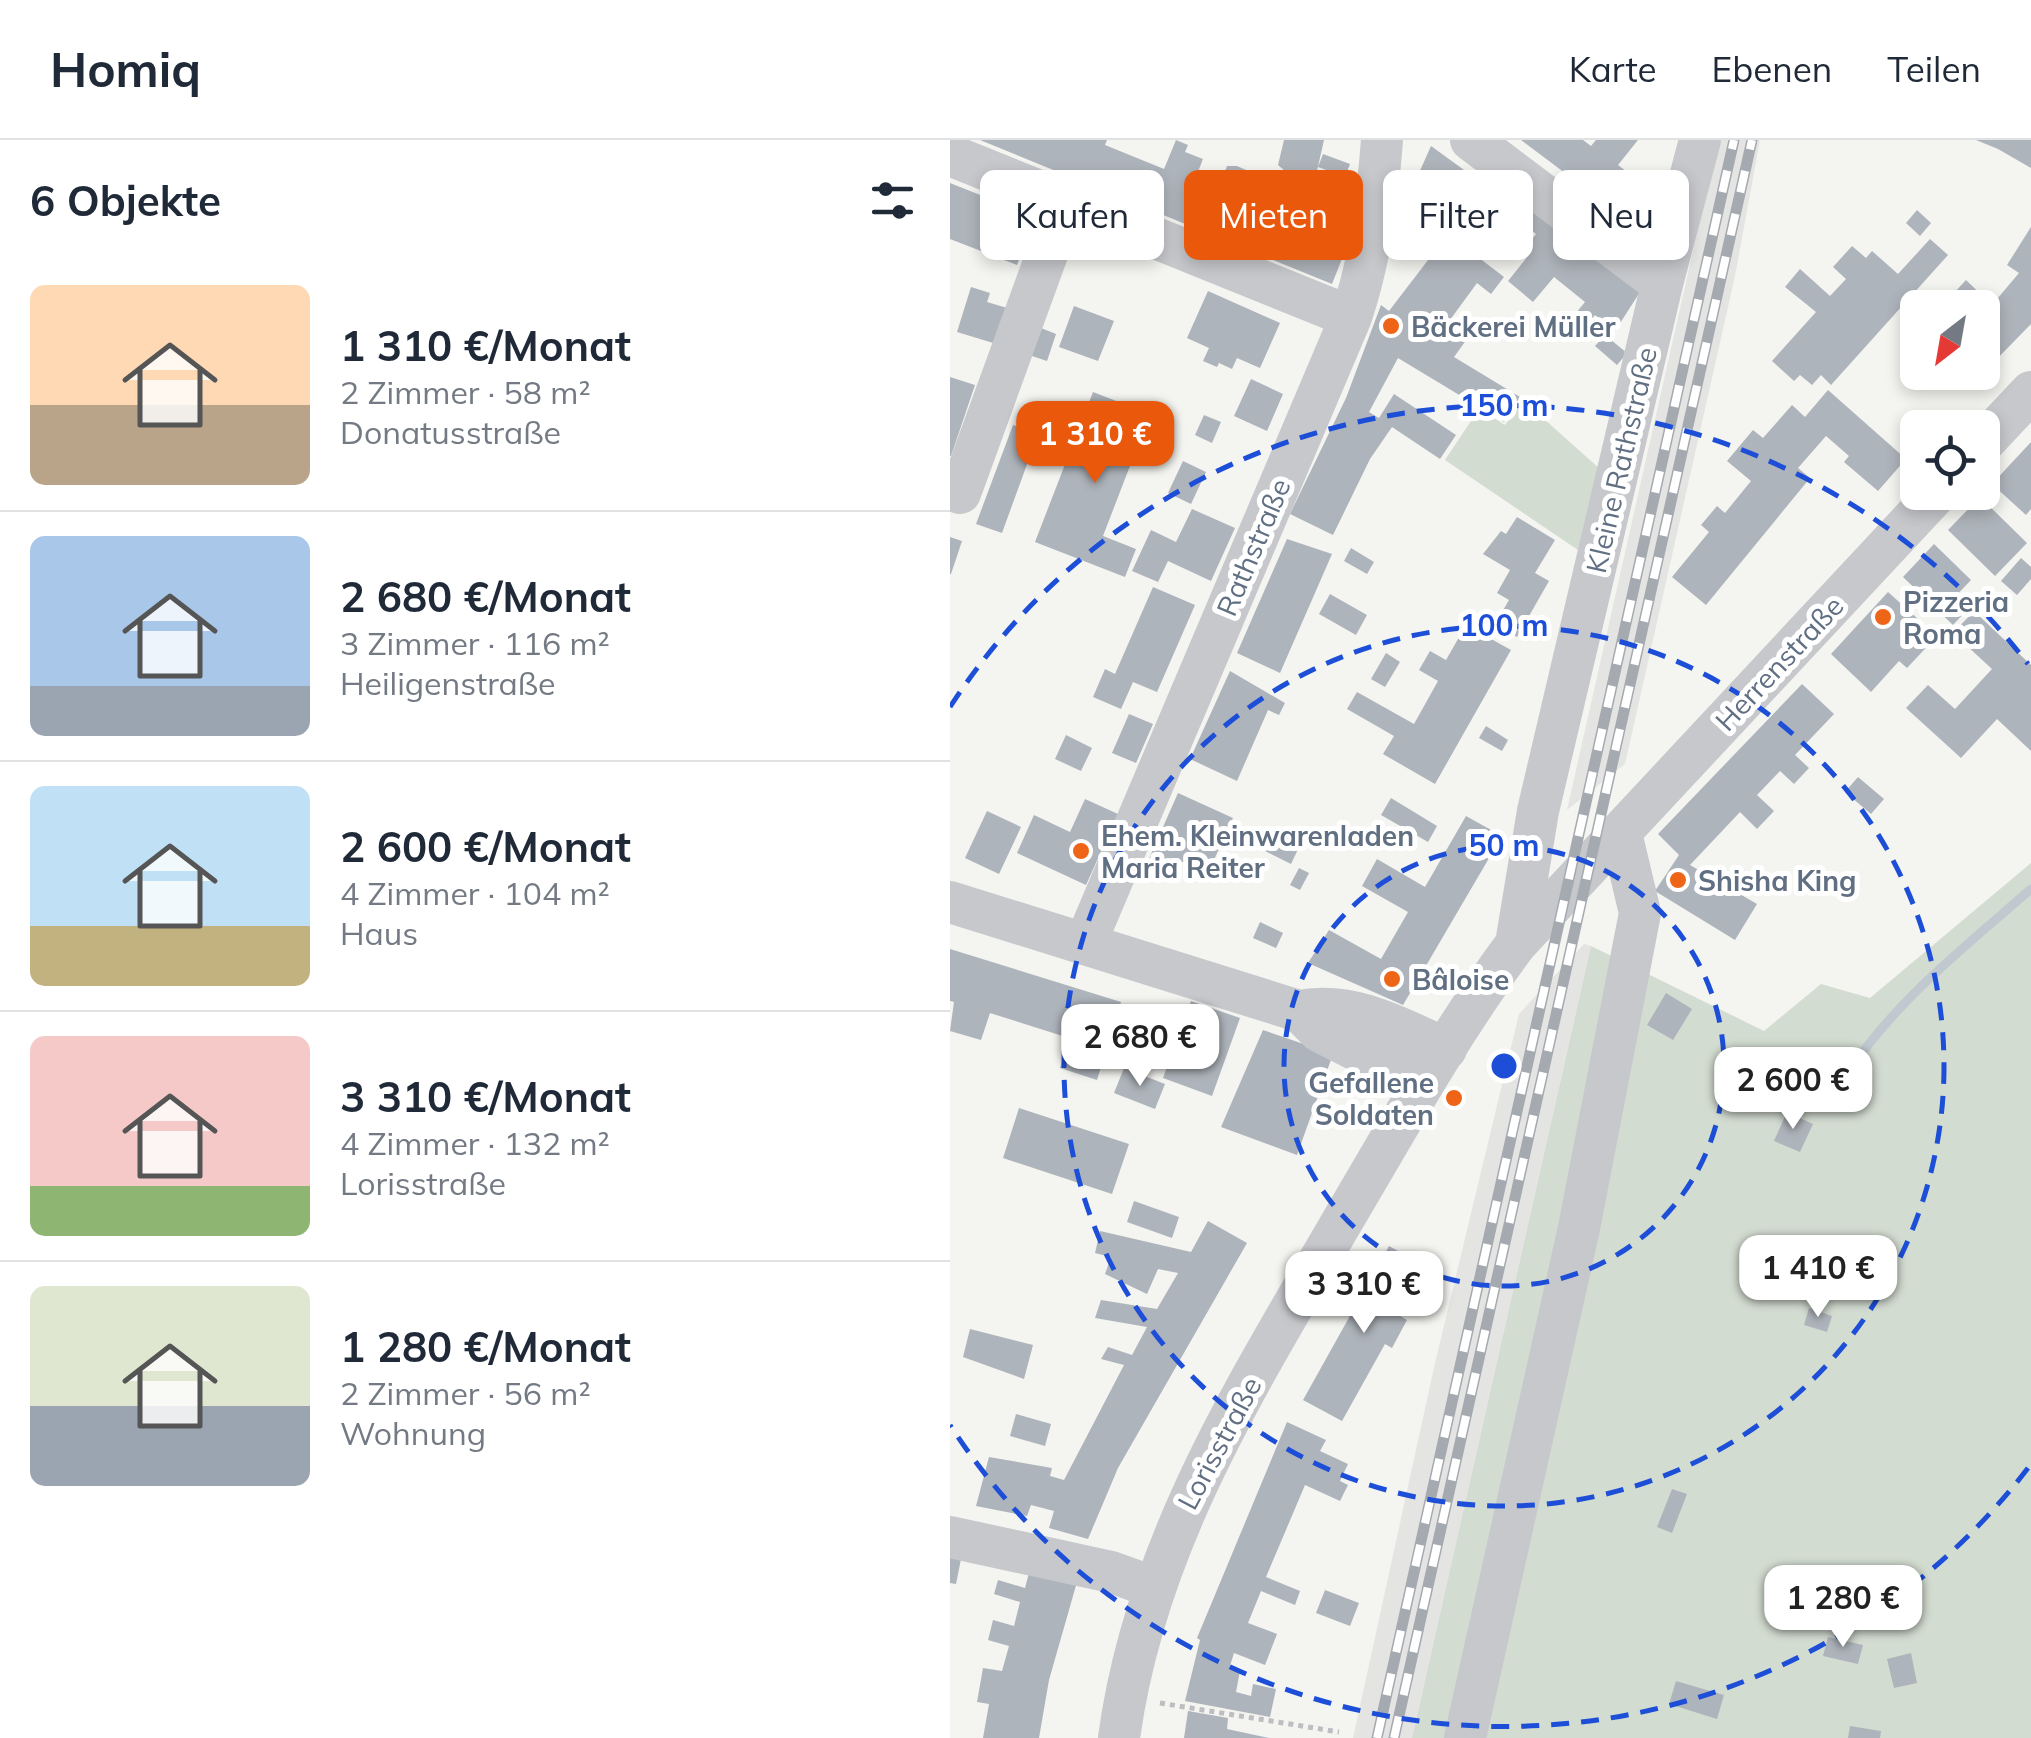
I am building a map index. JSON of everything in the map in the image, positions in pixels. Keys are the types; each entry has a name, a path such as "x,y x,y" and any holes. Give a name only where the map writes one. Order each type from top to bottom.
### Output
{"street":[{"name":"Rathstraße","path":"1085,944 1351,317 1368,268 1382,140"},
{"path":"1471,140 1662,284"},
{"name":"Kleine Rathstraße","path":"1516,944 1538,811 1662,284 1700,140"},
{"path":"950,155 987,170"},
{"path":"1164,242 1351,317"},
{"path":"960,493 1045,260"},
{"path":"2000,425 2031,392"},
{"name":"Herrenstraße","path":"1621,833 1921,510"},
{"path":"1466,1738 1579,1228 1640,913 1621,833"},
{"name":"Lorisstraße","path":"1122,1718 1152,1587 1218,1437 1422,1084 1516,944 1621,833"},
{"path":"950,902 1299,1010 1330,1005 1386,1021 1446,1049"},
{"path":"1299,1010 1318,1031 1422,1084"},
{"path":"950,1536 1110,1572 1152,1587"}],"path":[{"path":"1122,1718 1339,1732"}],"shaded area":[{"path":"1718,140 1760,140 1735,276 1625,764 1567,810"},
{"path":"1523,400 1601,470 1581,552 1445,460 1479,409 1505,425"},
{"path":"2031,863 2031,1738 1412,1738 1591,946 1764,1031 1821,984 1870,998"},
{"path":"1584,944 1591,946 1412,1738 1353,1738 1435,1363 1519,1014"}],"building":[{"path":"980,140 1107,140 1105,145 1164,169 1176,140 1188,145 1185,152 1203,159 1199,170 1184,170 1184,223 1164,215 1164,170 1053,170"},
{"path":"1284,140 1324,140 1317,170 1284,170 1278,165"},
{"path":"1521,140 1583,140 1591,146 1596,140 1638,140 1618,165 1625,170 1561,170"},
{"path":"1976,140 2031,140 2031,168 1998,149"},
{"path":"1431,146 1464,170 1420,170"},
{"path":"1323,154 1350,164 1348,170 1318,167"},
{"path":"950,183 980,195 980,251 950,239"},
{"path":"1533,206 1553,222 1553,260 1600,260 1640,292 1615,331 1595,315 1579,335 1566,325 1585,302 1554,277 1533,302 1508,281 1525,260 1533,260"},
{"path":"1917,210 1931,223 1920,236 1906,223"},
{"path":"2031,227 2031,324 2000,356 2000,296 2019,273 2007,265"},
{"path":"1930,239 1948,255 1916,290 1900,290 1900,308 1831,385 1821,375 1812,385 1800,375 1794,381 1772,361 1816,312 1785,287 1800,269 1830,296 1846,279 1833,267 1852,246 1866,258 1872,251 1898,274"},
{"path":"1273,260 1342,260 1332,284"},
{"path":"1428,260 1482,260 1504,277 1491,294 1477,283 1447,324 1467,339 1454,357 1520,397 1504,422 1398,358 1369,412 1379,418 1394,394 1456,435 1440,459 1392,427 1370,459 1333,535 1290,514 1346,398 1381,305 1389,311"},
{"path":"1966,280 1976,290 1957,290"},
{"path":"971,287 990,293 987,302 1014,310 1003,346 957,332"},
{"path":"1208,291 1280,323 1260,368 1237,358 1232,369 1219,363 1217,367 1203,361 1209,348 1187,338"},
{"path":"1074,306 1114,321 1098,361 1059,347"},
{"path":"1036,326 1056,334 1047,361 1026,354"},
{"path":"1605,335 1627,353 1617,365 1595,346"},
{"path":"950,377 975,385 951,456 950,456"},
{"path":"1251,379 1283,394 1267,431 1234,416"},
{"path":"1828,390 1900,454 1900,466 1878,491 1844,462 1849,456 1826,436 1798,468 1810,478 1706,605 1672,577 1709,532 1701,525 1717,506 1725,513 1751,481 1727,461 1753,430 1763,438 1792,405 1805,417"},
{"path":"1093,392 1150,414 1103,536 1136,549 1125,577 1035,542"},
{"path":"1204,415 1221,422 1212,443 1195,435"},
{"path":"1013,425 1038,434 1002,533 976,524"},
{"path":"2031,442 2031,509 2026,515 2000,491 2000,475"},
{"path":"1183,461 1206,472 1191,504 1168,493"},
{"path":"1192,509 1235,528 1211,581 1168,561 1158,582 1132,571 1151,530 1176,542"},
{"path":"1967,510 1993,510 2027,543 1995,576 1948,530"},
{"path":"1517,517 1555,540 1535,573 1549,581 1517,637 1495,624 1509,600 1497,593 1510,570 1483,554 1501,531 1506,534"},
{"path":"950,537 962,541 951,574 950,574"},
{"path":"1287,539 1332,554 1280,673 1237,653"},
{"path":"1934,544 1971,580 1953,599 1966,611 1953,625 1903,577"},
{"path":"1351,548 1374,562 1367,574 1344,561"},
{"path":"2021,558 2031,567 2031,579 2017,595 2001,581"},
{"path":"1153,587 1195,605 1157,692 1133,682 1121,709 1093,697 1105,669 1115,674"},
{"path":"1888,592 1937,636 1907,668 1899,661 1871,692 1831,654"},
{"path":"1330,594 1367,615 1356,635 1319,614"},
{"path":"1974,611 2031,665 2031,751 1997,719 1961,758 1906,708 1928,685 1955,709 1992,669 1953,633"},
{"path":"1466,625 1511,650 1435,784 1383,754 1394,736 1347,709 1357,692 1414,724 1438,681 1419,670 1430,651 1446,660"},
{"path":"1386,653 1400,662 1385,687 1371,679"},
{"path":"1230,671 1285,703 1279,715 1268,710 1237,781 1190,759"},
{"path":"1802,684 1834,714 1795,755 1809,768 1794,784 1780,771 1757,795 1774,811 1757,829 1740,812 1690,865 1757,904 1735,940 1655,891 1679,855 1658,834"},
{"path":"1129,714 1153,724 1136,763 1112,753"},
{"path":"1486,726 1508,740 1502,751 1479,738"},
{"path":"1066,735 1092,748 1081,771 1055,759"},
{"path":"1858,777 1884,799 1871,814 1845,792"},
{"path":"1178,793 1233,818 1208,873 1180,861 1175,873 1148,861"},
{"path":"1391,798 1437,826 1428,842 1381,815"},
{"name":"Ehem. Kleinwarenladen Maria Reiter","path":"1085,799 1118,814 1086,885 1017,853 1034,815 1070,832"},
{"path":"987,811 1021,827 999,874 965,858"},
{"path":"1466,816 1502,836 1403,1005 1308,963 1329,930 1381,959 1408,912 1362,886 1377,859 1425,887"},
{"path":"1267,826 1301,843 1291,864 1257,847"},
{"path":"1299,868 1309,873 1300,890 1290,885"},
{"path":"1260,922 1283,933 1276,948 1253,938"},
{"path":"950,949 1121,1002 1097,1080 1060,1068 1069,1038 990,1013 981,1040 950,1031 954,1002 950,1001"},
{"path":"1666,993 1692,1009 1673,1040 1647,1025"},
{"path":"1191,1001 1240,1018 1212,1096 1163,1078"},
{"path":"1263,1030 1333,1054 1297,1155 1221,1127"},
{"path":"1124,1068 1165,1084 1155,1109 1114,1093"},
{"path":"1797,1076 1816,1088 1804,1108 1784,1096"},
{"path":"1019,1108 1129,1144 1112,1194 1003,1158"},
{"path":"1787,1112 1813,1124 1800,1152 1774,1141"},
{"path":"1134,1201 1179,1217 1172,1238 1127,1222"},
{"path":"1208,1221 1247,1243 1118,1468 1088,1539 1049,1528 1054,1511 1031,1505 1027,1516 976,1506 989,1457 1052,1468 1050,1476 1064,1480 1124,1365 1101,1359 1108,1347 1132,1355 1147,1327 1095,1318 1101,1300 1157,1309 1178,1273 1158,1269 1147,1294 1105,1274 1111,1257 1095,1253 1100,1231 1191,1252"},
{"path":"1389,1246 1422,1264 1395,1313 1407,1320 1392,1348 1385,1344 1342,1421 1303,1400"},
{"path":"1823,1260 1844,1263 1839,1291 1818,1287"},
{"path":"1809,1308 1832,1316 1827,1332 1804,1325"},
{"path":"970,1329 1033,1345 1024,1379 963,1357"},
{"path":"1016,1414 1051,1424 1045,1446 1010,1436"},
{"path":"1287,1422 1326,1440 1320,1451 1348,1464 1340,1481 1348,1485 1340,1501 1305,1485 1266,1577 1300,1591 1295,1605 1261,1591 1248,1623 1277,1634 1265,1665 1234,1653 1229,1669 1240,1671 1236,1692 1251,1696 1253,1684 1276,1689 1270,1717 1185,1701 1200,1640 1197,1638"},
{"path":"1672,1489 1687,1494 1672,1533 1657,1527"},
{"path":"950,1557 961,1559 956,1584 950,1583"},
{"path":"1030,1569 1077,1582 1049,1680 1039,1738 983,1738 989,1704 977,1702 983,1668 1002,1671 1009,1646 988,1640 993,1620 1014,1626 1020,1602 994,1594 998,1580 1025,1588"},
{"path":"1325,1590 1359,1603 1350,1626 1316,1613"},
{"path":"1828,1637 1863,1645 1858,1664 1823,1656"},
{"path":"1911,1653 1917,1683 1894,1688 1887,1659"},
{"path":"1676,1681 1724,1695 1717,1719 1669,1704"},
{"path":"1188,1711 1228,1718 1227,1729 1269,1738 1184,1738"},
{"path":"1850,1726 1881,1731 1880,1738 1848,1738"}],"waterway":[{"path":"1852,1067 1913,995 2031,889"}],"railway":[{"path":"1377,1738 1734,140"},
{"path":"1394,1738 1752,140"}],"place":[{"name":"Bäckerei Müller","path":"1391,326"},
{"name":"Pizzeria Roma","path":"1883,617"},
{"name":"Ehem. Kleinwarenladen Maria Reiter","path":"1081,851"},
{"name":"Shisha King","path":"1678,880"},
{"name":"Bâloise","path":"1392,979"},
{"name":"Gefallene Soldaten","path":"1454,1098"}]}
